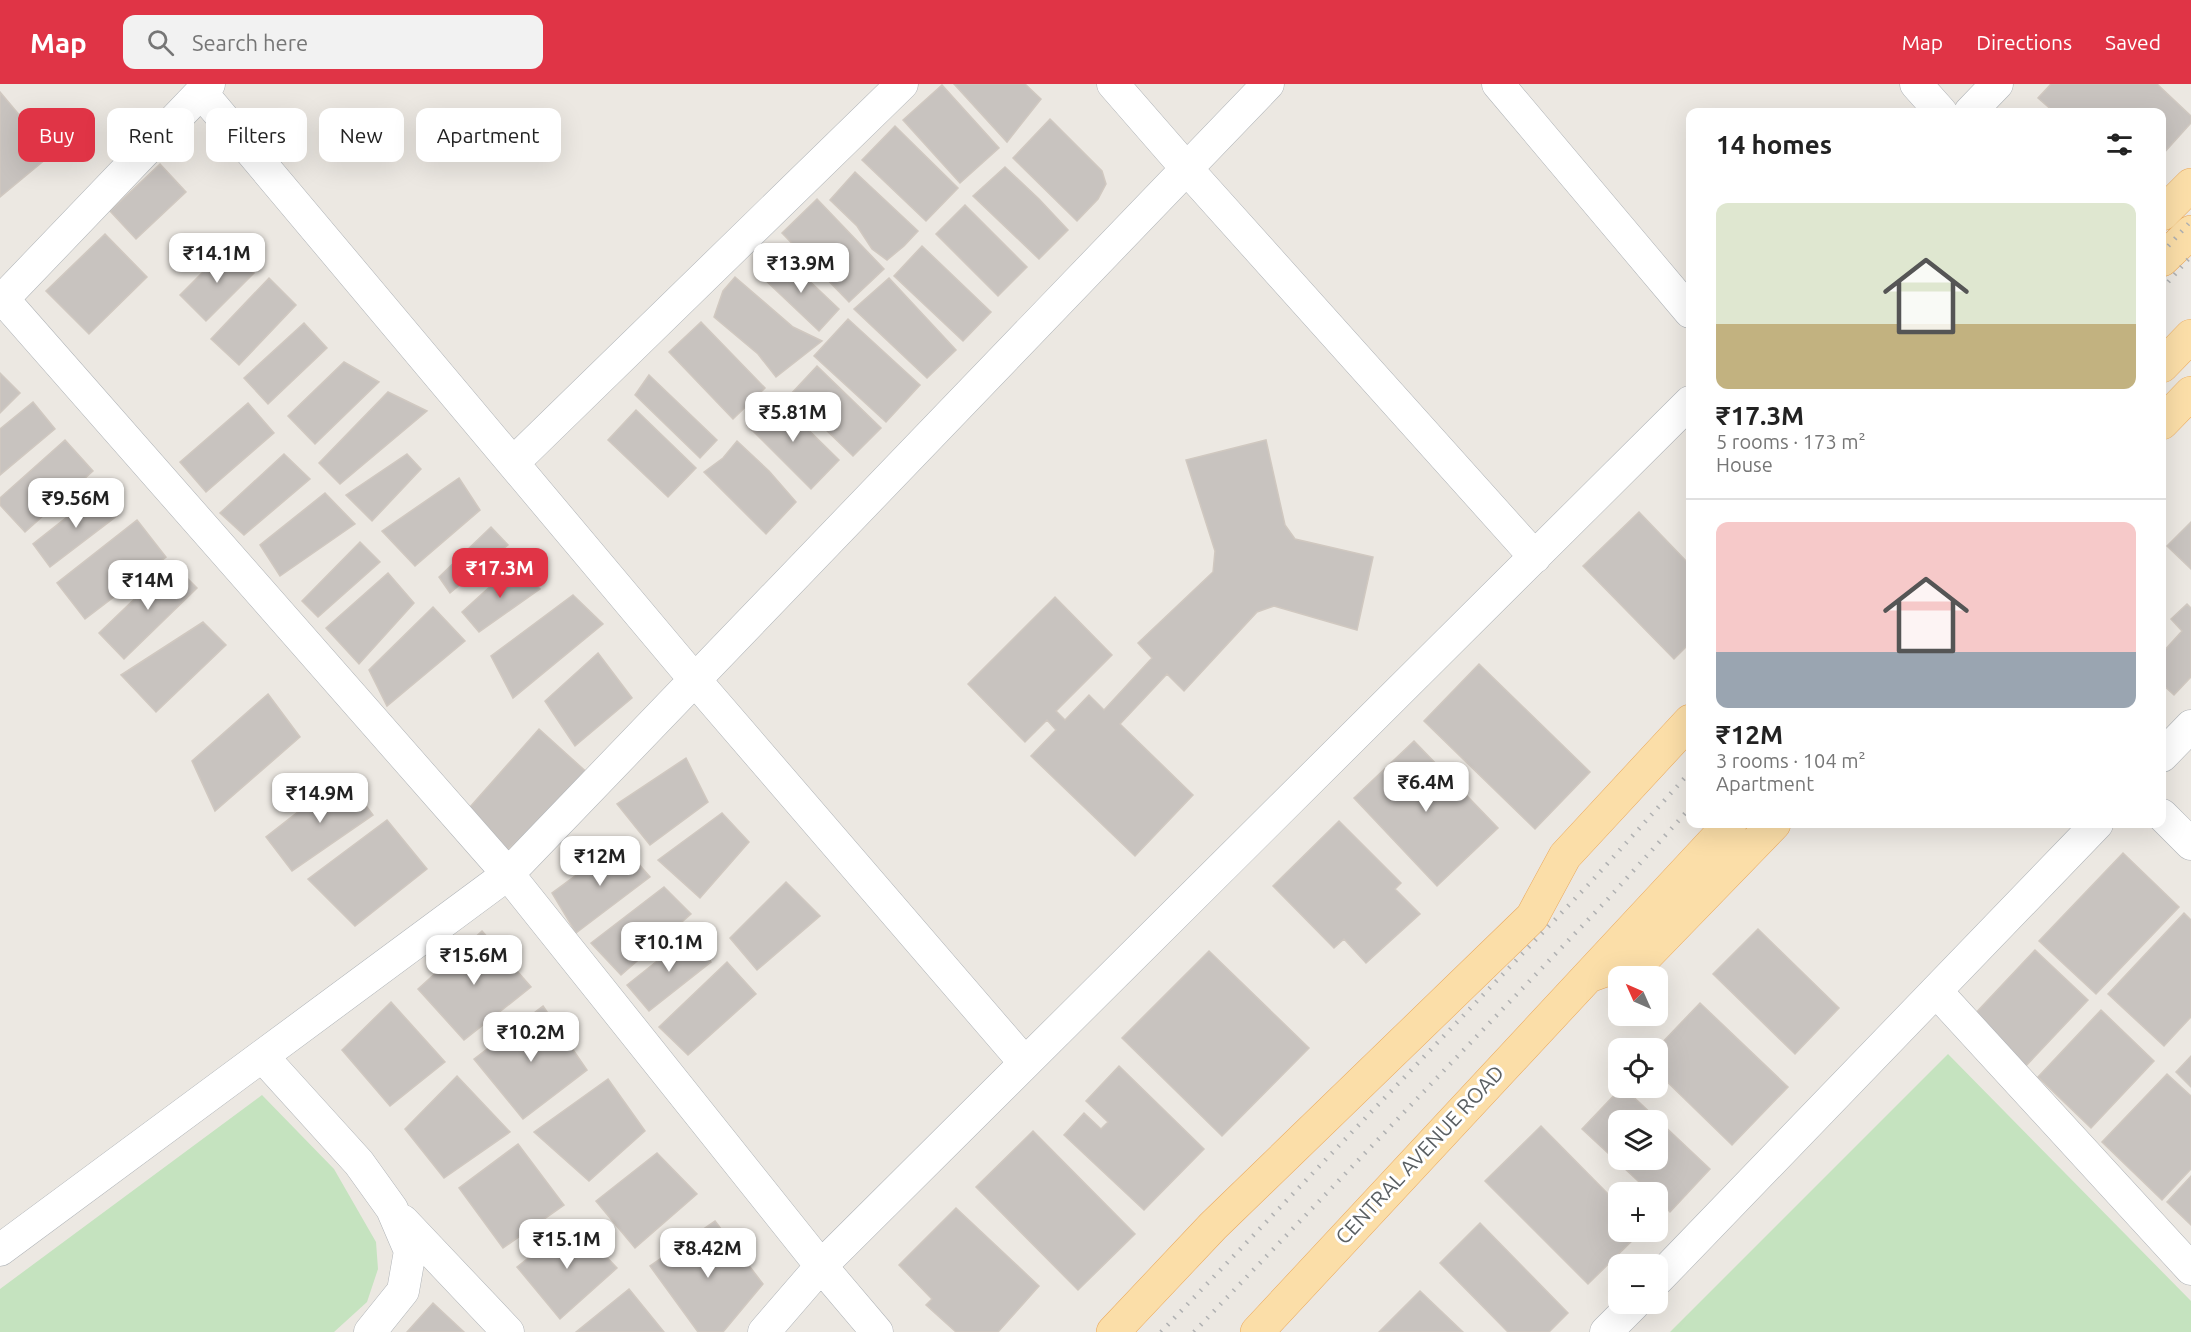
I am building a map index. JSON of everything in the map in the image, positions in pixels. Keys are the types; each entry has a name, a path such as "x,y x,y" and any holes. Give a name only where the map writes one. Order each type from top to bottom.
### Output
{"main road":[{"path":"2166,210 2191,185"},
{"path":"2166,257 2191,232"},
{"path":"2166,362 2191,336"},
{"path":"2166,419 2191,393"},
{"path":"1532,917 1565,856 1686,726"},
{"path":"1113,1332 1213,1226 1532,917 1686,751"},
{"name":"CENTRAL AVENUE ROAD","path":"1257,1332 1726,828"},
{"name":"CENTRAL AVENUE ROAD","path":"1584,979 1647,955 1770,828"}],"street":[{"path":"513,463 902,84"},
{"path":"1113,84 1536,557"},
{"path":"0,1250 508,874 1268,84"},
{"path":"1498,84 1686,307"},
{"path":"1916,84 1937,108"},
{"path":"1974,108 1997,84"},
{"path":"877,1332 821,1266 508,874 2,297 205,88 513,463 695,680 1025,1063"},
{"path":"764,1332 821,1266 1686,406"},
{"path":"2166,752 2191,726"},
{"path":"2166,819 2191,844"},
{"path":"1668,1269 2093,828"},
{"path":"1936,991 2191,1269"},
{"path":"262,1056 359,1163 392,1209 508,1332"},
{"path":"370,1332 403,1291 410,1251 392,1209"},
{"path":"1606,1332 1624,1314"}],"green space":[{"path":"1948,1054 2191,1301 2191,1332 1670,1332"},
{"path":"262,1095 334,1169 376,1242 378,1269 367,1302 334,1332 0,1332 0,1289"}],"building":[{"path":"954,84 1025,84 1041,99 1007,142"},
{"path":"2051,84 2157,84 2191,116 2191,123 2166,151 2166,108 2049,108 2038,98"},
{"path":"942,85 999,148 960,183 903,120"},
{"path":"0,92 18,113 18,162 42,162 0,197"},
{"path":"1050,119 1102,171 1106,184 1098,199 1077,221 1013,158"},
{"path":"895,126 958,188 926,221 862,160"},
{"path":"160,164 186,192 136,239 110,211"},
{"path":"1005,167 1068,230 1039,259 973,196"},
{"path":"855,172 918,231 887,260 872,249 857,226 830,200"},
{"path":"817,199 884,269 849,302 782,233"},
{"path":"965,205 1027,267 998,296 936,234"},
{"path":"105,234 147,277 89,334 46,291"},
{"path":"922,246 991,312 963,341 894,276"},
{"path":"228,247 254,273 206,321 180,295"},
{"path":"783,256 839,309 819,331 763,278"},
{"path":"735,277 793,327 822,341 776,377 758,354 714,317 723,291"},
{"path":"269,278 296,305 239,365 211,339"},
{"path":"889,278 956,350 927,378 854,309"},
{"path":"848,319 920,385 886,422 814,356"},
{"path":"701,322 765,388 733,419 669,352"},
{"path":"304,323 327,348 268,404 244,378"},
{"path":"344,362 379,382 315,444 288,416"},
{"path":"817,366 881,428 853,456 790,395"},
{"path":"0,373 20,393 0,413"},
{"path":"649,375 717,440 700,458 635,395"},
{"path":"388,392 427,411 340,484 319,463"},
{"path":"775,397 839,460 811,489 747,425"},
{"path":"33,402 55,429 0,475 0,429"},
{"path":"248,403 274,433 206,492 180,462"},
{"path":"636,410 696,468 668,497 608,440"},
{"path":"65,440 93,471 25,532 0,505 0,498"},
{"path":"1266,440 1285,525 1295,539 1373,557 1357,630 1274,606 1257,612 1184,691 1167,674 1120,724 1193,795 1135,856 1031,756 1056,730 1047,720 1025,742 968,684 1055,597 1112,655 1056,711 1065,720 1089,695 1104,710 1152,658 1138,643 1213,572 1215,551 1186,460"},
{"path":"737,441 769,471 796,502 766,534 704,472 723,458"},
{"path":"284,454 310,479 244,535 220,513"},
{"path":"407,454 421,469 372,521 346,495"},
{"path":"459,478 480,510 415,566 382,531"},
{"path":"100,491 118,515 50,567 33,544"},
{"path":"325,493 355,524 280,576 260,545"},
{"path":"1639,512 1686,561 1686,647 1674,659 1583,566"},
{"path":"137,520 166,557 85,619 57,583"},
{"path":"2191,522 2191,569 2167,546"},
{"path":"491,527 508,545 450,593 439,577"},
{"path":"360,542 380,562 318,617 302,601"},
{"path":"172,563 197,588 124,659 99,633"},
{"path":"514,565 540,589 479,632 462,612"},
{"path":"388,573 414,603 359,664 326,628"},
{"path":"573,595 603,624 513,698 491,656"},
{"path":"2187,604 2191,608 2191,677 2174,695 2166,688 2166,649 2182,631 2171,619"},
{"path":"433,607 465,641 387,706 369,670"},
{"path":"203,622 226,645 156,712 121,675"},
{"path":"598,653 632,698 575,746 545,701"},
{"path":"1479,664 1590,772 1535,829 1424,721"},
{"path":"268,694 300,737 215,811 192,761"},
{"path":"539,729 592,777 507,850 470,807"},
{"path":"1414,741 1498,828 1437,886 1354,798"},
{"path":"686,758 708,802 650,845 617,804"},
{"path":"344,776 373,815 292,871 266,837"},
{"path":"722,813 749,842 700,898 658,860"},
{"path":"387,820 427,869 355,926 308,879"},
{"path":"1339,821 1401,883 1395,889 1420,914 1366,963 1344,939 1334,948 1273,886"},
{"path":"620,843 650,877 576,933 552,893"},
{"path":"2123,853 2179,907 2096,994 2039,941"},
{"path":"786,882 820,916 757,970 730,938"},
{"path":"664,887 691,914 621,975 591,943"},
{"path":"2184,913 2191,920 2191,1017 2164,1046 2108,994"},
{"path":"1758,929 1839,1008 1795,1054 1713,974"},
{"path":"482,931 531,987 464,1040 418,989"},
{"path":"691,934 711,962 649,1011 627,985"},
{"path":"2035,950 2088,1000 2024,1068 1971,1018"},
{"path":"1209,951 1309,1048 1222,1136 1122,1038"},
{"path":"727,962 756,994 688,1055 659,1027"},
{"path":"391,1002 445,1062 390,1106 342,1050"},
{"path":"1700,1003 1788,1087 1732,1145 1668,1083 1667,1038"},
{"path":"543,1006 587,1070 523,1119 474,1059"},
{"path":"2101,1010 2154,1061 2091,1128 2038,1077"},
{"path":"2191,1056 2191,1087 2176,1072"},
{"path":"1119,1066 1204,1149 1144,1210 1064,1135 1084,1113 1101,1129 1108,1122 1086,1101"},
{"path":"2167,1074 2191,1096 2191,1169 2162,1200 2102,1142"},
{"path":"457,1076 510,1132 444,1178 405,1129"},
{"path":"608,1079 645,1131 589,1181 534,1132"},
{"path":"1611,1098 1635,1098 1647,1110 1608,1110 1608,1153 1582,1129"},
{"path":"1541,1126 1608,1194 1608,1242 1631,1242 1619,1254 1608,1254 1608,1264 1588,1284 1485,1181"},
{"path":"1668,1129 1710,1169 1670,1212 1668,1210 1668,1182 1639,1182 1626,1170 1668,1170"},
{"path":"1033,1131 1135,1234 1078,1290 976,1187"},
{"path":"518,1144 564,1205 503,1248 459,1188"},
{"path":"657,1153 697,1194 635,1248 596,1201"},
{"path":"2191,1176 2191,1225 2167,1202"},
{"path":"956,1208 1039,1286 998,1332 956,1332 926,1305 932,1299 899,1265"},
{"path":"715,1221 763,1284 723,1332 698,1332 650,1266"},
{"path":"573,1222 617,1268 560,1319 517,1267"},
{"path":"1480,1223 1568,1313 1549,1332 1508,1332 1440,1263"},
{"path":"629,1289 664,1332 576,1332"},
{"path":"1420,1291 1463,1332 1379,1332"},
{"path":"433,1303 464,1332 407,1332"}],"railway":[{"path":"2166,249 2191,221"},
{"path":"2166,284 2191,256"},
{"path":"1161,1332 1590,883 1686,776"},
{"path":"1194,1332 1607,900 1686,812"}]}
